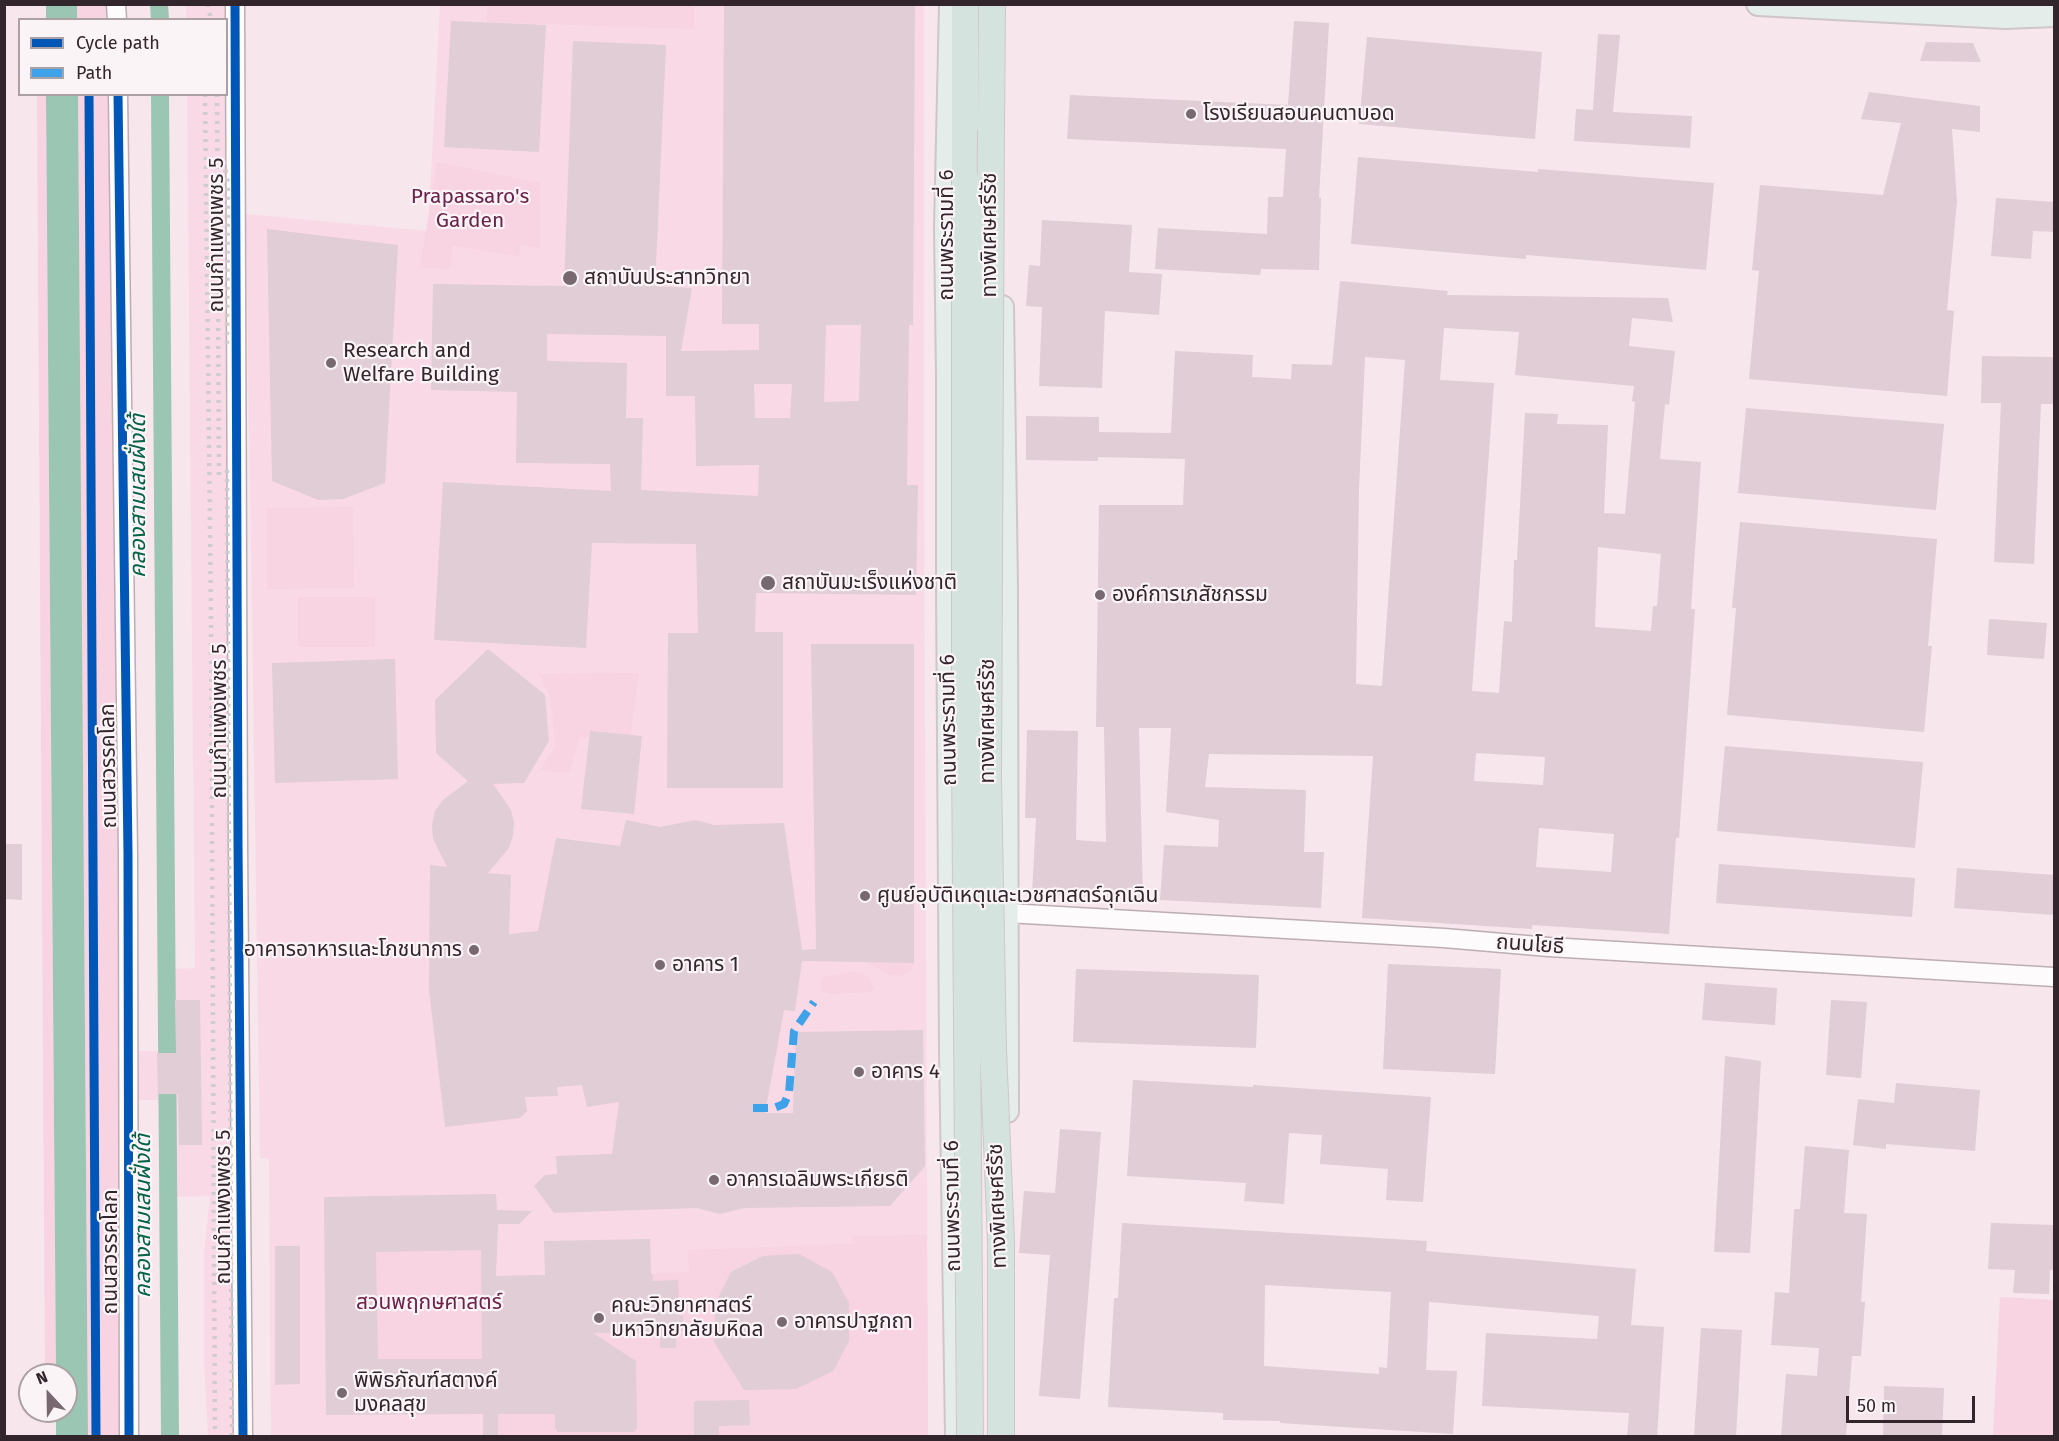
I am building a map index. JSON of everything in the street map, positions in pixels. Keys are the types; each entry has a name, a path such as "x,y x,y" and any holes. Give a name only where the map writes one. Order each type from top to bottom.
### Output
{"highway":[{"name":"ทางพิเศษศรีรัช","path":"965,4 965,725 970,1437"},
{"name":"ทางพิเศษศรีรัช","path":"992,4 988,778 993,1048 1001,1242 1001,1437"}],"main road":[{"name":"ถนนพระรามที่ 6","path":"951,4 946,228 951,1049 957,1437"},
{"path":"998,4 1005,490 1011,1437"},
{"path":"1758,4 2005,17 2055,15"},
{"path":"2046,4 2055,6"},
{"path":"948,376 1000,201"},
{"path":"948,490 1005,490"},
{"path":"957,1412 1011,1412"}],"street":[{"name":"ถนนกำแพงเพชร 5","path":"235,4 243,1437"},
{"name":"ถนนสวรรคโลก","path":"118,96 128,854 129,1437"},
{"name":"ถนนโยธี","path":"1006,913 2055,977"}],"shaded area":[{"path":"46,5 77,5 77,18 46,18"},
{"path":"186,5 226,5 226,18 186,18"},
{"path":"440,5 924,5 928,1436 271,1436 269,1159 260,1158 246,214 428,231"},
{"path":"46,96 78,96 88,1436 56,1436 56,1423 78,1423 78,1363 56,1363"},
{"path":"187,96 226,96 233,858 229,969 230,1196 234,1195 237,1436 208,1436 204,1361 204,1252 210,1196 174,1197 174,1100 139,1100 139,1051 172,1051 172,969 195,968"}],"green space":[{"path":"77,5 110,5 110,18 77,18"},
{"path":"487,5 694,5 694,29 487,22"},
{"path":"37,96 46,96 56,1363 45,1363"},
{"path":"78,96 111,96 118,848 119,1436 88,1436"},
{"name":"Prapassaro's Garden","path":"437,162 540,183 540,248 520,245 519,256 453,246 450,269 420,268"},
{"path":"353,507 354,588 267,589 267,508"},
{"path":"298,597 375,597 375,647 298,647"},
{"path":"639,673 630,739 580,737 569,773 540,770 555,747 551,698 539,674"},
{"path":"866,962 914,963 911,970 898,976 888,974"},
{"path":"850,972 866,975 874,987 872,992 829,994 822,991 820,983 824,977"},
{"path":"927,1235 928,1436 495,1436 495,1367 650,1274 689,1272 688,1250 852,1244 852,1236","holes":["633,1358 637,1408 558,1410 558,1364"]},
{"name":"สวนพฤกษศาสตร์","path":"481,1250 482,1359 378,1359 376,1267 324,1268 324,1252"},
{"path":"2000,1297 2054,1300 2054,1436 1993,1436"}],"building":[{"path":"724,4 915,4 913,325 909,325 907,485 918,485 916,595 756,593 755,632 783,632 783,788 667,788 668,633 698,633 696,544 592,543 586,648 434,640 443,482 611,491 610,464 516,463 517,392 431,390 433,284 564,286 573,41 666,45 655,286 692,288 681,351 759,350 759,324 722,324","holes":["826,325 861,325 859,401 824,402","547,334 666,336 666,396 695,396 696,466 759,465 758,496 641,490 643,418 626,418 627,363 547,361","754,384 792,384 790,418 755,418"]},
{"path":"451,21 546,25 539,152 444,147"},
{"path":"1294,21 1329,23 1319,198 1321,198 1319,270 1261,269 1260,275 1155,269 1158,228 1267,234 1268,197 1283,197 1286,149 1067,139 1070,95 1288,105"},
{"path":"1598,34 1620,35 1613,112 1692,116 1690,148 1574,141 1576,109 1593,110"},
{"path":"1367,37 1542,52 1535,139 1359,124"},
{"path":"1926,42 1973,43 1981,62 1920,61"},
{"path":"1869,92 1980,106 1980,132 1952,129 1957,201 1947,310 1954,311 1947,396 1749,379 1759,271 1752,270 1760,185 1883,195 1901,123 1861,119"},
{"path":"1358,157 1538,172 1538,169 1714,183 1706,270 1526,255 1526,259 1351,244"},
{"path":"1996,198 2055,202 2055,232 2033,231 2031,259 1991,256"},
{"path":"1042,220 1132,225 1129,272 1162,274 1159,315 1105,311 1102,388 1039,386 1042,307 1026,306 1029,265 1040,266"},
{"name":"Research and Welfare Building","path":"267,229 398,245 385,483 343,499 318,500 272,481"},
{"path":"1340,281 1448,291 1447,295 1668,298 1673,322 1632,318 1629,346 1675,351 1669,405 1665,404 1660,459 1701,462 1691,609 1695,609 1679,838 1676,838 1669,934 1532,925 1532,929 1362,918 1373,756 1209,754 1205,787 1306,790 1304,852 1324,852 1321,908 1160,900 1164,845 1218,847 1219,820 1166,812 1171,728 1139,728 1143,899 1032,894 1036,818 1025,818 1027,730 1078,731 1076,840 1106,842 1104,727 1096,727 1099,505 1183,505 1185,459 1098,457 1098,461 1026,460 1026,416 1099,417 1099,432 1171,433 1175,351 1253,355 1252,377 1291,379 1292,364 1332,365","holes":["1444,328 1519,332 1515,375 1634,386 1632,401 1635,402 1625,514 1604,513 1608,425 1557,424 1558,414 1525,413 1517,560 1514,560 1512,622 1504,621 1499,693 1472,691 1494,383 1440,380","1365,357 1405,360 1382,686 1356,684 1359,489","1598,547 1661,554 1657,606 1653,606 1651,631 1595,627","1476,753 1545,757 1543,785 1474,781","1539,828 1614,834 1611,872 1536,867"]},
{"path":"1982,356 2055,357 2055,404 2041,404 2034,564 1994,562 2001,403 1981,403"},
{"path":"1746,408 1944,424 1936,510 1738,493"},
{"path":"1740,522 1937,539 1928,646 1932,646 1924,732 1727,715 1736,608 1732,608"},
{"path":"1989,619 2047,623 2044,659 1987,655"},
{"path":"811,644 914,644 914,963 802,961 795,1011 784,1010 765,1113 793,1113 796,1032 923,1030 925,1166 890,1206 744,1208 720,1214 697,1208 554,1213 534,1186 545,1175 557,1174 556,1156 612,1154 619,1102 587,1107 582,1085 557,1087 558,1096 525,1097 527,1111 520,1118 445,1127 429,989 430,865 447,867 433,839 432,825 435,811 443,800 468,781 436,753 435,700 488,649 545,695 549,741 524,783 493,784 511,810 514,823 509,848 488,873 511,875 509,934 538,931 556,838 620,846 626,820 660,827 696,820 714,825 784,823 802,950 816,949"},
{"path":"395,659 398,779 275,783 272,663"},
{"path":"590,731 642,736 634,814 581,809"},
{"path":"1725,746 1923,762 1915,848 1717,831"},
{"path":"4,844 22,844 22,900 4,899"},
{"path":"1719,864 1915,878 1912,917 1716,903"},
{"path":"1957,868 2055,875 2055,915 1954,908"},
{"path":"1388,964 1501,969 1495,1074 1383,1069"},
{"path":"1076,969 1259,975 1256,1048 1073,1042"},
{"path":"1705,983 1777,988 1775,1025 1702,1020"},
{"path":"175,1000 200,1000 202,1145 179,1145 178,1094 158,1094 157,1053 176,1053"},
{"path":"1831,1000 1867,1002 1861,1078 1826,1075"},
{"path":"1725,1056 1761,1061 1750,1253 1714,1252"},
{"path":"1133,1080 1253,1087 1253,1085 1431,1097 1423,1202 1386,1200 1388,1169 1320,1164 1322,1135 1289,1133 1284,1204 1244,1201 1246,1183 1127,1176"},
{"path":"1896,1083 1980,1090 1975,1151 1886,1144 1886,1149 1853,1145 1858,1099 1894,1103"},
{"path":"1060,1129 1101,1132 1080,1399 1039,1396 1050,1255 1019,1253 1024,1191 1055,1193"},
{"path":"1805,1146 1849,1150 1844,1213 1867,1214 1861,1302 1865,1302 1861,1356 1852,1356 1846,1437 1781,1437 1786,1374 1817,1376 1819,1348 1771,1345 1775,1292 1789,1293 1794,1209 1800,1209"},
{"path":"496,1194 497,1210 532,1211 519,1224 498,1224 496,1276 545,1275 544,1241 650,1239 653,1281 678,1280 683,1331 676,1331 676,1348 660,1348 660,1332 593,1333 636,1361 637,1428 633,1432 558,1432 555,1428 555,1414 498,1414 498,1437 483,1437 483,1414 326,1415 324,1197","holes":["481,1250 482,1359 378,1359 376,1252"]},
{"path":"1122,1223 1427,1241 1426,1251 1636,1269 1631,1325 1664,1327 1657,1437 1627,1437 1629,1413 1482,1406 1486,1333 1597,1339 1599,1316 1429,1302 1426,1370 1457,1371 1453,1434 1280,1423 1280,1421 1223,1420 1223,1413 1108,1407 1114,1298 1118,1298","holes":["1265,1285 1391,1292 1387,1368 1379,1367 1379,1374 1264,1366"]},
{"path":"1991,1223 2055,1225 2055,1270 2050,1270 2049,1294 2013,1293 2015,1270 1988,1269"},
{"path":"275,1246 300,1246 300,1384 275,1385"},
{"name":"อาคารปาฐกถา","path":"799,1254 832,1272 849,1303 849,1341 833,1371 796,1389 744,1390 714,1342 715,1304 731,1272 763,1256"},
{"path":"1701,1328 1742,1330 1736,1437 1694,1437"},
{"path":"1884,1386 1944,1388 1942,1437 1883,1437"},
{"path":"749,1400 750,1425 719,1426 719,1437 694,1437 694,1401"}],"waterway":[{"name":"คลองสามเสนฝั่งใต้","path":"159,4 160,18"},
{"name":"คลองสามเสนฝั่งใต้","path":"160,96 170,1436"}],"railway":[{"path":"208,4 211,18"},
{"path":"205,96 211,617 215,1436"},
{"path":"217,96 219,481"},
{"path":"224,161 228,184 227,344"},
{"path":"227,470 232,1436"}],"marked path":[{"path":"753,1108 774,1108 784,1104 789,1093 794,1031 814,1002"}],"cycle path":[{"path":"235,4 243,1436"},
{"path":"89,96 96,1436"},
{"path":"118,96 128,854 129,1436"}],"place":[{"name":"โรงเรียนสอนคนตาบอด","path":"1191,114"},
{"name":"สถาบันประสาทวิทยา","path":"570,278"},
{"name":"Research and Welfare Building","path":"331,363"},
{"name":"สถาบันมะเร็งแห่งชาติ","path":"768,583"},
{"name":"องค์การเภสัชกรรม","path":"1100,595"},
{"name":"ศูนย์อุบัติเหตุและเวชศาสตร์ฉุกเฉิน","path":"865,896"},
{"name":"อาคารอาหารและโภชนาการ","path":"474,950"},
{"name":"อาคาร 1","path":"660,965"},
{"name":"อาคาร 4","path":"859,1072"},
{"name":"อาคารเฉลิมพระเกียรติ","path":"714,1180"},
{"name":"คณะวิทยาศาสตร์ มหาวิทยาลัยมหิดล","path":"599,1318"},
{"name":"อาคารปาฐกถา","path":"782,1322"},
{"name":"พิพิธภัณฑ์สตางค์ มงคลสุข","path":"342,1393"}]}
